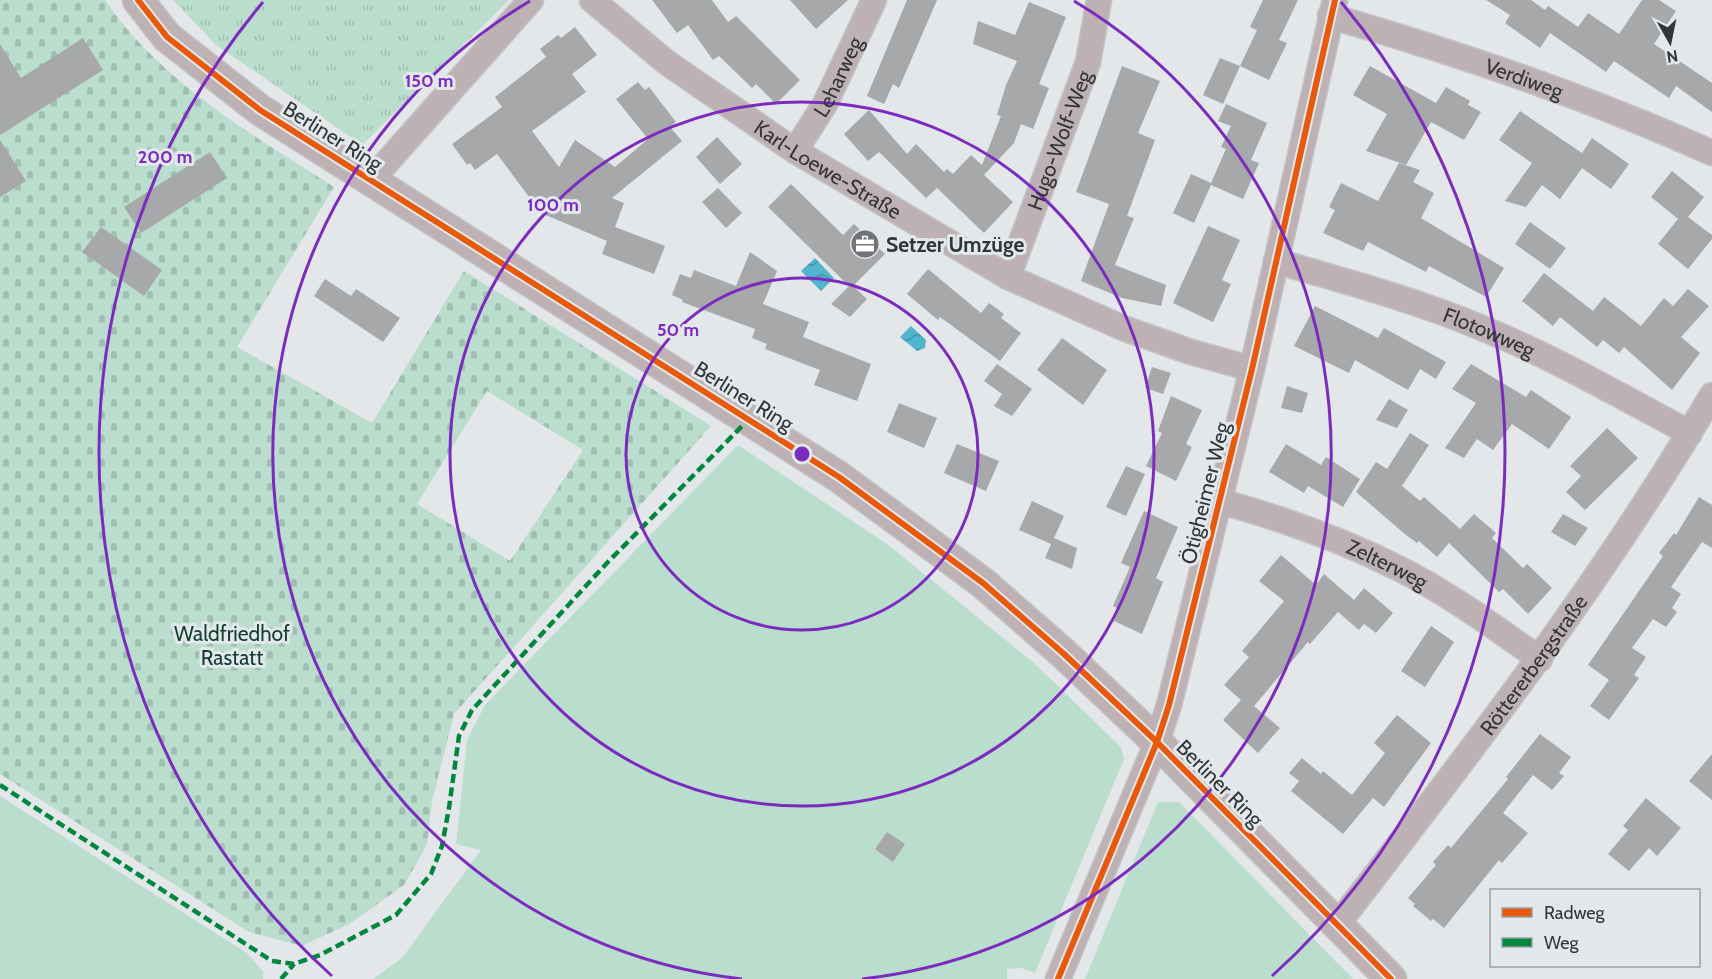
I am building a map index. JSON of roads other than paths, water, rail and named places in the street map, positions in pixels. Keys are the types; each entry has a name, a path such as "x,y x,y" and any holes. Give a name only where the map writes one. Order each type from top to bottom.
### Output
{"street":[{"name":"Berliner Ring","path":"138,0 167,37 260,110 839,477 983,584 1064,654 1157,742 1391,979"},
{"path":"372,179 531,0"},
{"name":"Karl-Loewe-Straße","path":"592,0 666,62 795,152 1008,277 1123,328 1188,351 1252,369"},
{"name":"Leharweg","path":"795,152 825,104 874,0"},
{"name":"Hugo-Wolf-Weg","path":"1008,277 1088,62 1099,0"},
{"name":"Verdiweg","path":"1333,8 1642,122 1712,153"},
{"name":"Ötigheimer Weg","path":"1058,979 1157,742 1189,633 1218,501 1252,369 1333,8"},
{"name":"Flotowweg","path":"1276,261 1409,300 1479,326 1690,433"},
{"name":"Röttererbergstraße","path":"1337,925 1540,659 1609,561 1712,395"},
{"name":"Zelterweg","path":"1218,501 1279,518 1340,541 1399,569 1460,604 1540,659"}],"water":[{"path":"815,258 834,278 821,291 801,271"},
{"path":"911,326 926,340 925,348 917,351 900,337"}],"place":[{"name":"Setzer Umzüge","path":"865,244"}],"park label":[{"name":"Waldfriedhof Rastatt","path":"232,645"}]}
